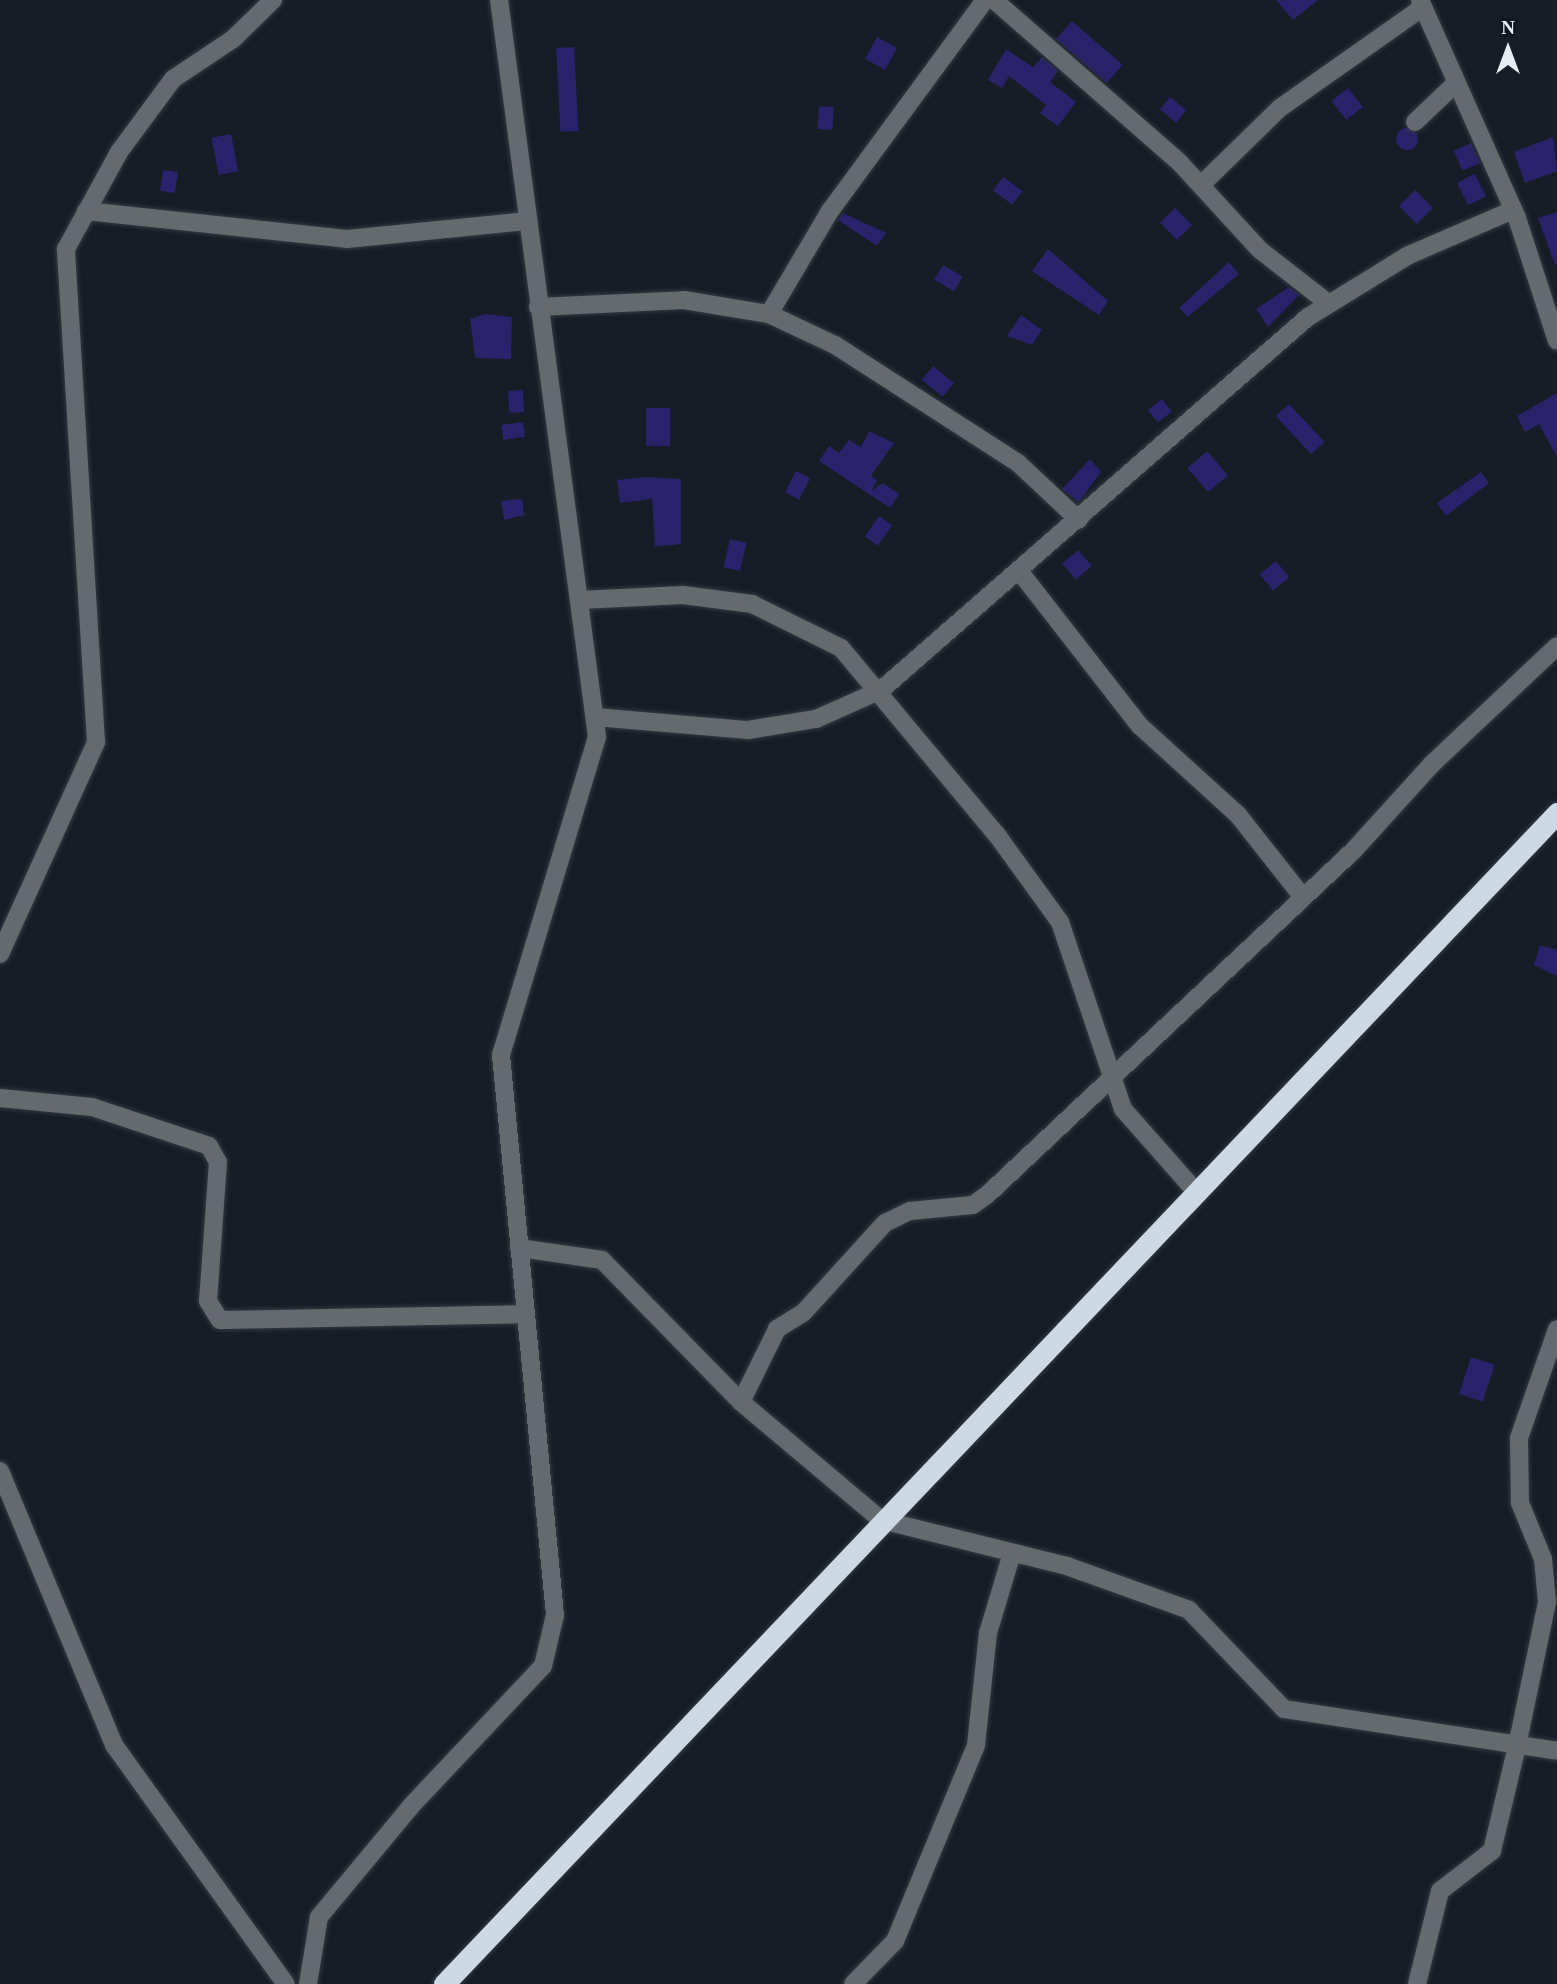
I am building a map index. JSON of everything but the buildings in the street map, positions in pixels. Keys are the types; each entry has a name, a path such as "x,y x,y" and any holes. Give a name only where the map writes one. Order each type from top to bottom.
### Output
{"highway":[{"path":"444,1984 881,1520 1196,1194 1557,813"}],"street":[{"path":"0,954 96,743 65,266 86,211 119,152 173,79 233,39 273,0"},
{"path":"308,1984 319,1917 411,1806 543,1666 555,1584 501,1055 591,769 595,717 526,221 499,0"},
{"path":"769,314 830,211 985,0"},
{"path":"994,0 1201,184 1260,250 1328,303"},
{"path":"1201,184 1280,108 1421,4 1513,210 1557,341"},
{"path":"1415,122 1457,83"},
{"path":"595,717 771,728 816,719 881,690 1328,303 1407,256 1513,210"},
{"path":"86,211 347,239 526,221"},
{"path":"538,307 684,300 769,314 835,345 1018,463 1079,520"},
{"path":"1020,572 1140,726 1238,815 1302,896"},
{"path":"579,600 682,595 752,604 841,648 881,690 1060,922 1087,989 1110,1080 1123,1109 1196,1194"},
{"path":"741,1402 777,1328 803,1312 885,1223 910,1211 973,1205 1110,1080 1557,646"},
{"path":"0,1098 92,1107 209,1146 218,1162 208,1301 220,1320 526,1314"},
{"path":"519,1248 602,1260 741,1402 881,1520 1067,1566 1202,1617 1284,1709 1557,1751"},
{"path":"1417,1984 1440,1891 1492,1851 1517,1746 1547,1602 1543,1559 1520,1503 1519,1438 1557,1329"},
{"path":"0,1471 114,1745 286,1984"},
{"path":"853,1984 895,1941 976,1745 988,1633 1012,1553"}]}
